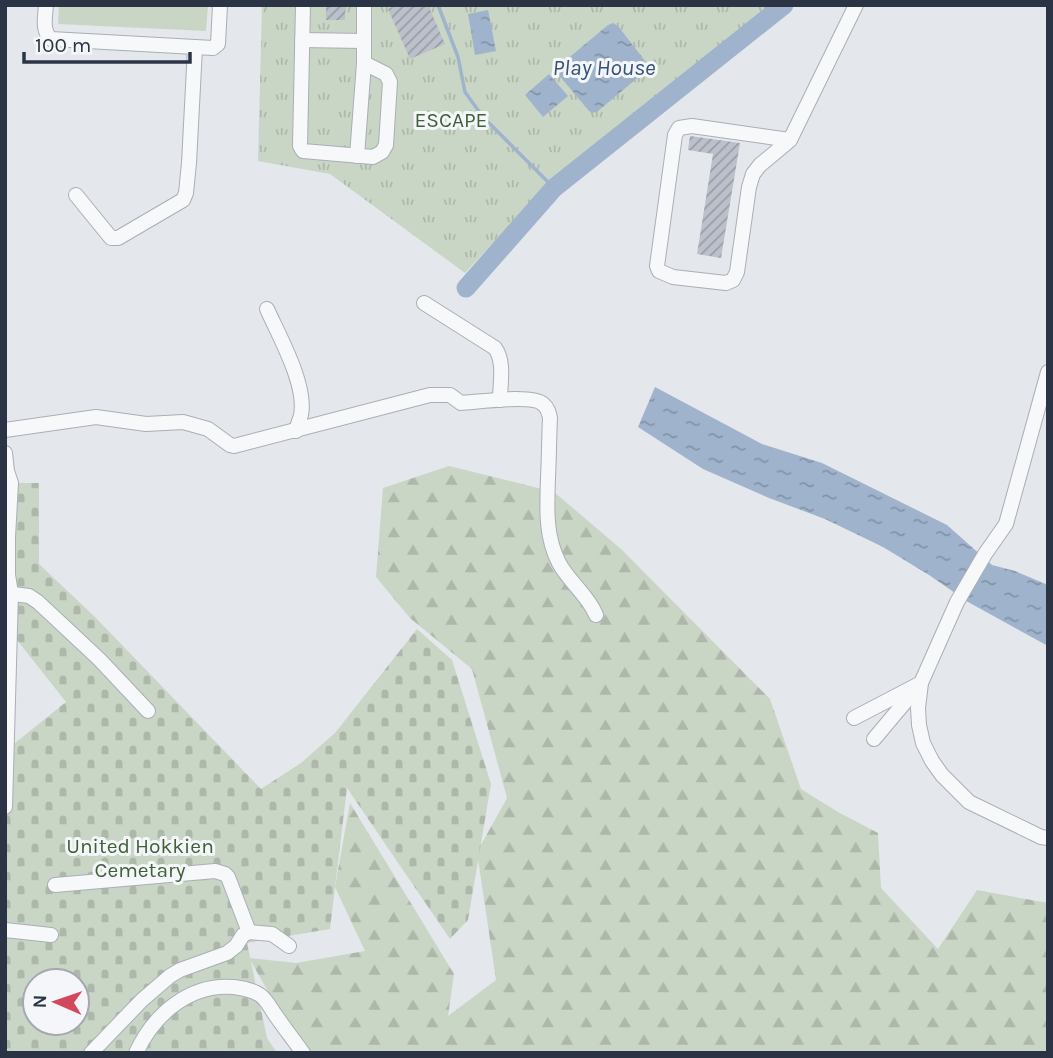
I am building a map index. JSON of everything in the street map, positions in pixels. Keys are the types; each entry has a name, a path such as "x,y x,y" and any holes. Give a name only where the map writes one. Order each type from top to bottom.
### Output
{"street":[{"path":"46,5 45,30 51,39 195,48 213,48 218,44 220,5"},
{"path":"303,5 301,149 373,157 378,156 386,145 390,82 386,74 364,62"},
{"path":"357,156 364,62 364,5"},
{"path":"790,140 692,126 679,128 675,135 657,266 659,271 673,277 726,283 733,281 737,272 753,174 790,140 856,5"},
{"path":"302,40 364,41"},
{"path":"76,195 113,239 183,200 189,163 195,48"},
{"path":"424,303 495,348 501,361 500,400"},
{"path":"267,309 297,377 302,413 296,431"},
{"path":"874,738 921,683 957,602 1006,524 1048,372"},
{"path":"5,429 96,417 146,424 183,422 208,429 234,446 430,395 450,395 461,403 537,400 543,403 549,412 549,537 565,574 590,601 596,615"},
{"path":"5,453 12,486 8,537 5,807"},
{"path":"8,593 29,596 38,602 99,659 148,711"},
{"path":"854,718 921,683"},
{"path":"921,683 918,708 923,743 942,775 969,802 1048,838"},
{"path":"55,885 221,872 228,877 249,932"},
{"path":"5,930 51,935"},
{"path":"91,1053 132,1010 170,976 227,953 243,935 249,932 272,933 289,946"},
{"path":"136,1053 156,1023 181,999 201,990 227,986 242,988 262,996 303,1053"}],"green space":[{"path":"59,5 208,5 206,31 58,24"},
{"name":"ESCAPE","path":"262,5 774,5 556,175 465,273 330,174 258,161"},
{"path":"449,466 554,492 621,549 770,699 801,789 878,833 881,888 938,949 977,890 1048,903 1048,1053 295,1053 269,993 249,958 296,963 365,951 335,887 350,803 454,974 448,1016 496,980 477,852 507,798 472,669 410,618 376,577 383,488"},
{"name":"United Hokkien Cemetary","path":"5,483 39,483 39,564 95,617 261,789 301,763 335,733 417,629 452,660 491,784 468,920 450,939 347,788 330,929 247,943 267,1038 277,1053 5,1053 5,751 66,702 17,640"}],"water":[{"path":"488,10 496,51 475,55 468,14"},
{"name":"Play House","path":"613,23 649,66 593,113 557,70"},
{"path":"549,74 568,96 543,117 525,95"},
{"path":"655,387 762,444 822,463 947,525 992,565 1048,585 1048,646 968,602 883,547 825,519 703,469 638,427"}],"building":[{"path":"326,5 345,5 345,20 326,20"},
{"path":"397,5 428,5 445,44 410,59 388,9"},
{"path":"690,136 740,143 721,258 697,254 713,154 688,150"}],"waterway":[{"path":"438,5 458,57 465,92 483,117 554,188"},
{"path":"466,288 554,188 784,5"}]}
